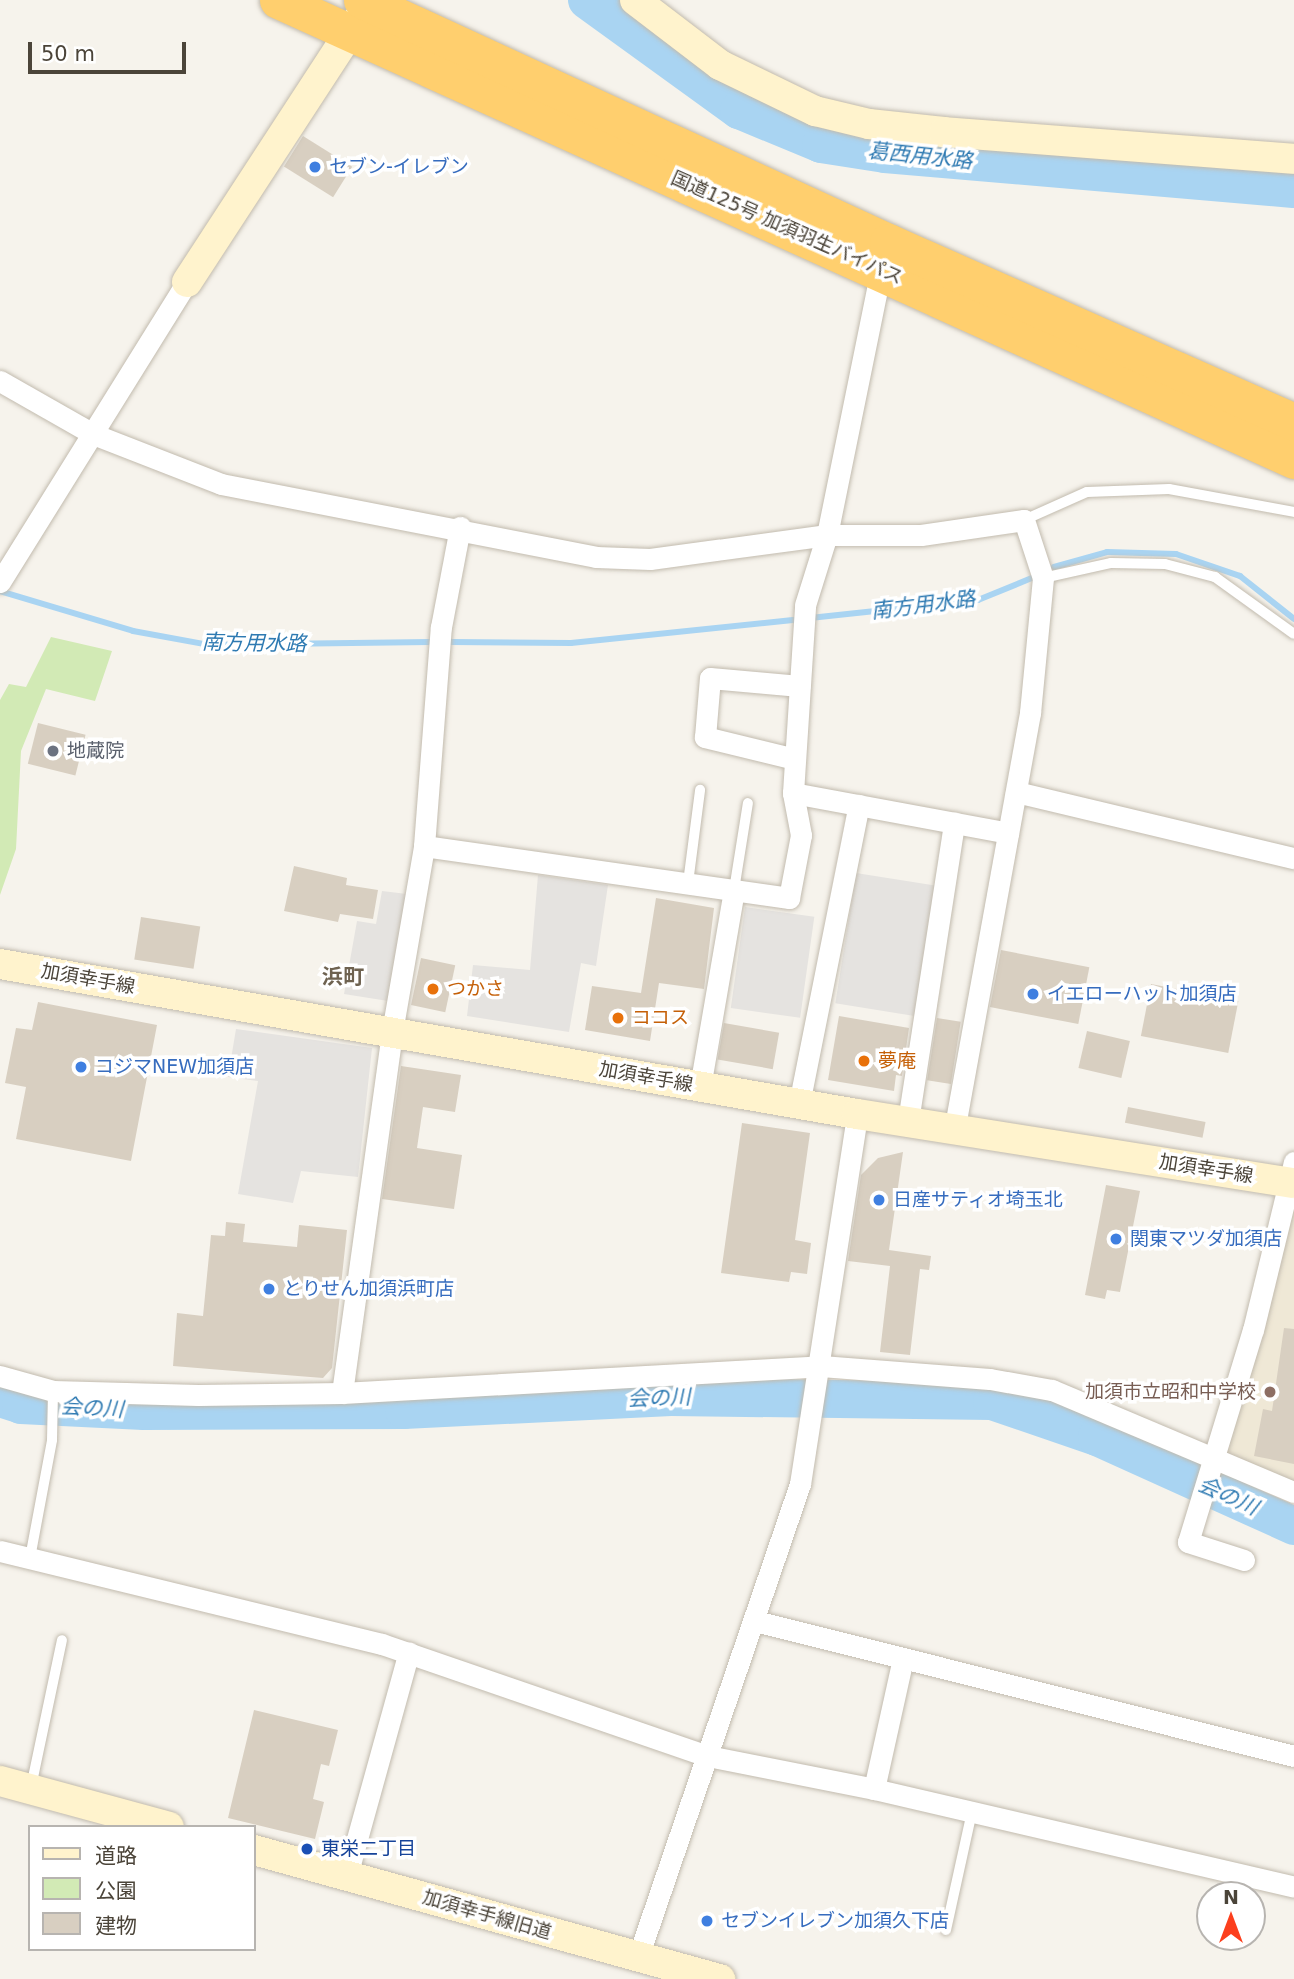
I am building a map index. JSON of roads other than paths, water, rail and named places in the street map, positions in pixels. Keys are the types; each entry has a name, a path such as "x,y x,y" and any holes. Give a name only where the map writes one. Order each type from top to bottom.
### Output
{"highway":[{"name":"国道125号 加須羽生バイパス","path":"278,0 362,9 1294,422"},
{"name":"国道125号 加須羽生バイパス","path":"362,9 881,270 1294,460"}],"street":[{"path":"635,0 720,65 815,111 869,124 944,132 1294,159"},
{"path":"0,582 187,282 362,9"},
{"path":"424,846 789,898 801,835 793,793 805,605 827,535 881,270"},
{"path":"0,381 93,434 221,484 460,527 596,557 649,559 827,535 921,535 1024,520 1042,578 1030,713 955,1127"},
{"path":"342,1393 392,1032 424,846 441,627 460,527"},
{"path":"795,760 705,737 710,678 800,686"},
{"path":"1016,792 1294,858"},
{"path":"793,793 1008,832"},
{"path":"799,1104 859,805"},
{"path":"908,1121 954,823"},
{"path":"700,1087 734,890"},
{"name":"加須幸手線","path":"0,964 857,1114 1293,1176"},
{"path":"635,1968 788,1531 813,1424 857,1114"},
{"path":"1244,1560 1188,1542 1253,1330 1293,1176"},
{"path":"0,1376 53,1391 342,1393 819,1372 989,1379 1052,1390 1294,1492"},
{"path":"0,1551 308,1623 409,1652 708,1756 874,1788 1294,1887"},
{"path":"755,1621 1294,1756"},
{"path":"347,1875 409,1652"},
{"path":"874,1788 903,1658"},
{"path":"0,1781 162,1825"},
{"name":"加須幸手線旧道","path":"256,1851 347,1875 635,1968 720,1979"}],"lane":[{"path":"1024,520 1087,492 1169,489 1294,512"},
{"path":"1042,578 1111,563 1165,564 1215,577 1294,634"},
{"path":"688,883 700,790"},
{"path":"734,890 748,803"},
{"path":"30,1558 52,1440 53,1391"},
{"path":"31,1789 62,1640"},
{"path":"946,1930 972,1812"}],"waterway":[{"name":"葛西用水路","path":"587,0 739,110 821,144 885,154 1294,189"},
{"name":"南方用水路","path":"1054,567 1107,552 1176,554 1240,576 1294,619"},
{"name":"南方用水路","path":"810,618 978,600 1032,578"},
{"name":"南方用水路","path":"0,591 133,631 209,645 430,642"},
{"name":"南方用水路","path":"451,642 571,643 793,620"},
{"name":"会の川","path":"0,1398 21,1405 144,1411 404,1410 671,1397 992,1401 1097,1437 1294,1526"}],"place":[{"name":"セブン-イレブン","path":"315,167"},
{"name":"地蔵院","path":"53,751"},
{"name":"つかさ","path":"433,989"},
{"name":"イエローハット加須店","path":"1033,994"},
{"name":"ココス","path":"618,1018"},
{"name":"夢庵","path":"864,1061"},
{"name":"コジマNEW加須店","path":"81,1067"},
{"name":"日産サティオ埼玉北","path":"879,1200"},
{"name":"関東マツダ加須店","path":"1116,1239"},
{"name":"とりせん加須浜町店","path":"269,1289"},
{"name":"加須市立昭和中学校","path":"1270,1392"},
{"name":"東栄二丁目","path":"307,1849"},
{"name":"セブンイレブン加須久下店","path":"707,1921"}],"district":[{"name":"浜町","path":"343,977"}]}
